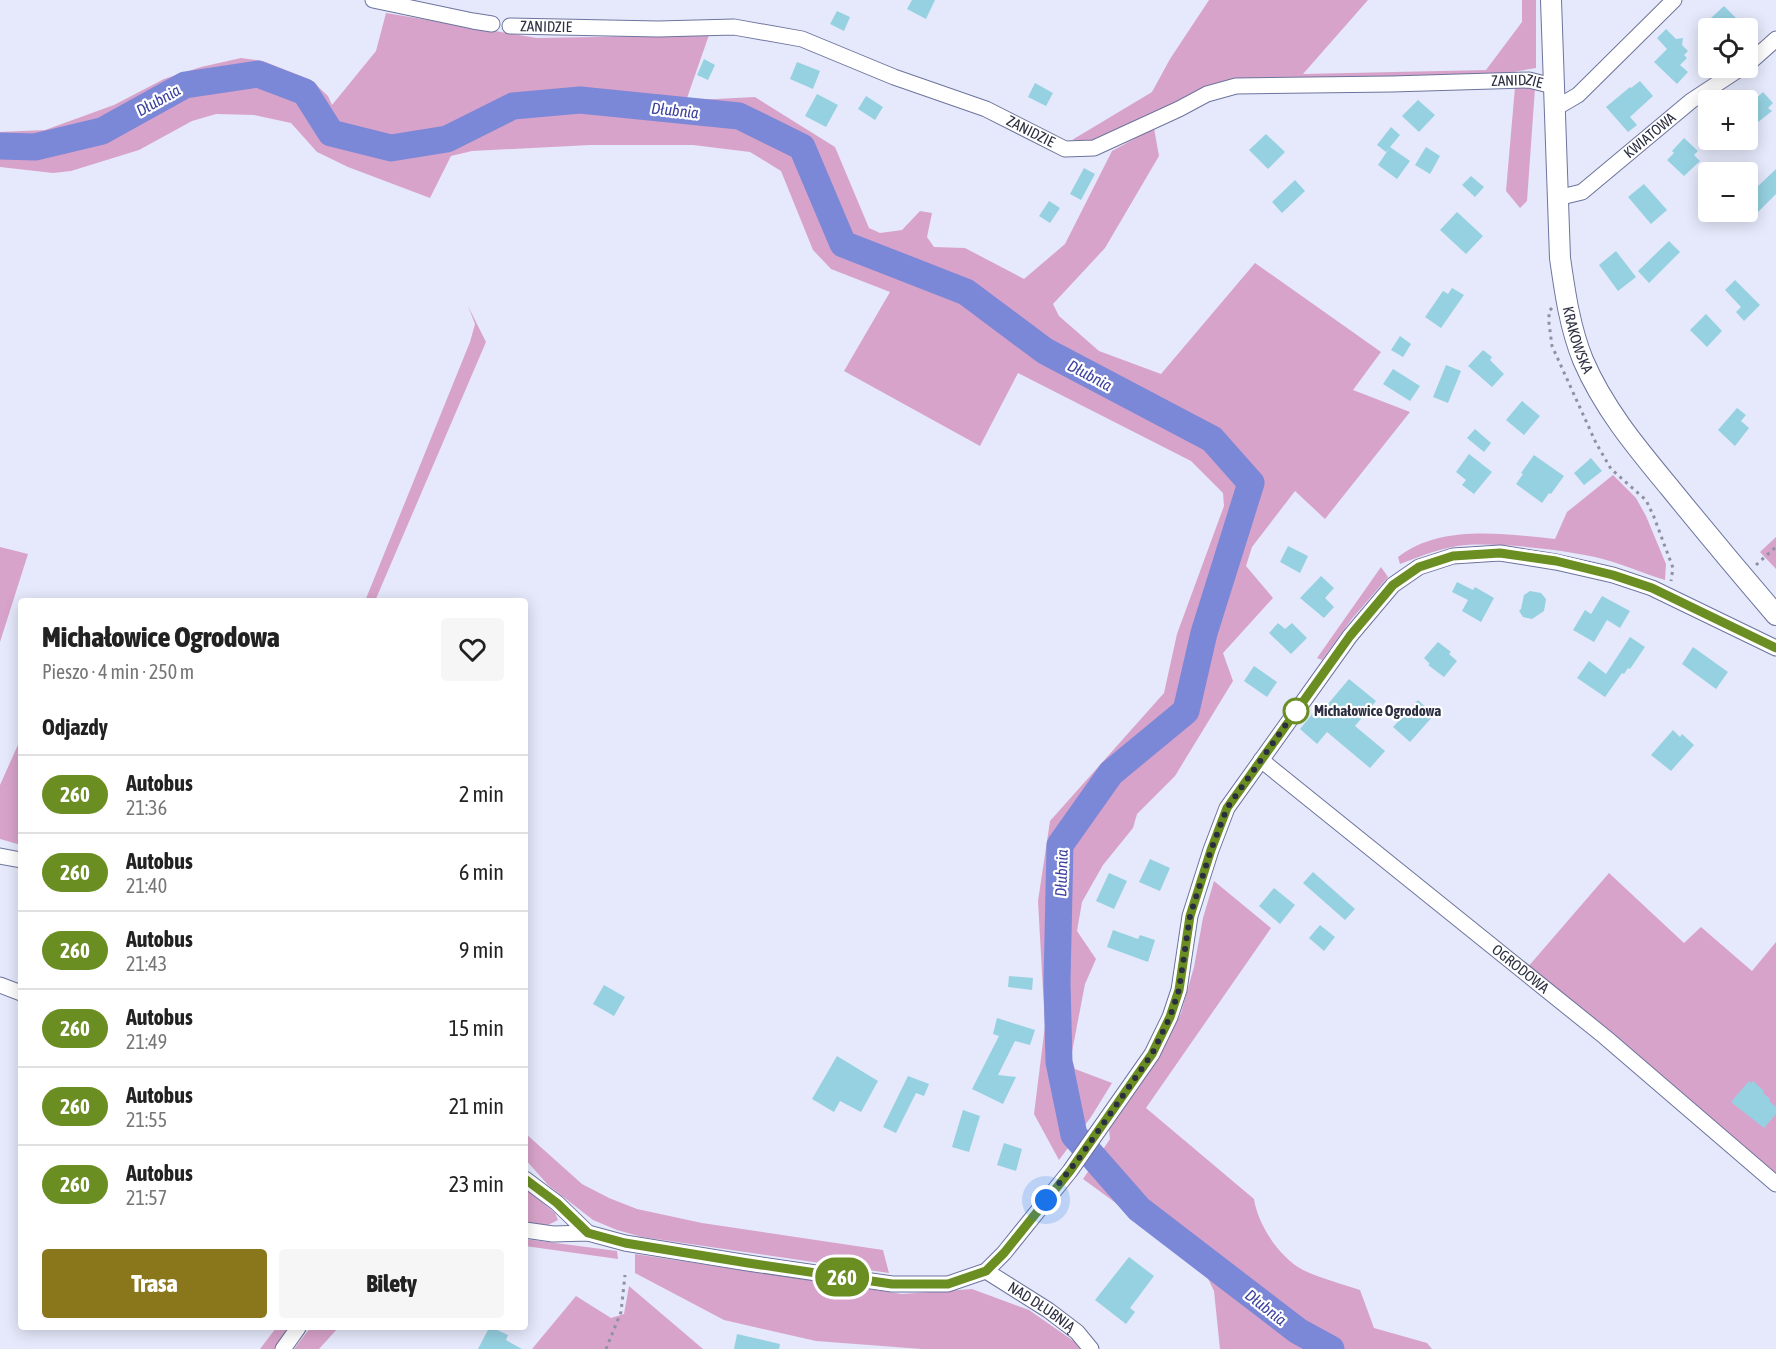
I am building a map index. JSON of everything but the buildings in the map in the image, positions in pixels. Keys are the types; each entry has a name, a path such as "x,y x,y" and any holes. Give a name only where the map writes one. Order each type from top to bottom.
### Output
{"main road":[{"name":"KRAKOWSKA","path":"1551,0 1560,258 1572,325 1583,359 1611,413 1634,445 1776,615"}],"street":[{"path":"373,0 492,24"},
{"path":"1554,109 1578,95 1674,0"},
{"name":"ZANIDZIE","path":"510,26 658,29 734,27 802,39 894,77 986,109 1065,149 1094,148 1207,94 1236,86 1529,80 1553,86"},
{"path":"1758,55 1776,39"},
{"name":"KWIATOWA","path":"1557,198 1582,192 1691,101 1727,78"},
{"path":"528,1230 553,1234 588,1233 625,1243 892,1284 948,1284 986,1271 1004,1253 1070,1171 1152,1054 1170,1017 1179,990 1190,916 1227,808 1350,636 1393,585 1419,567 1453,556 1500,553 1556,561 1613,575 1652,588 1776,648"},
{"name":"OGRODOWA","path":"1261,760 1605,1037 1776,1184"},
{"path":"0,856 18,859"},
{"path":"0,985 18,992"},
{"path":"528,1181 557,1203 588,1233"},
{"name":"NAD DŁUBNIĄ","path":"986,1271 1048,1310 1077,1332 1091,1349"},
{"path":"283,1349 297,1330"}],"path":[{"path":"1566,298 1549,311 1552,346 1596,443 1611,469 1646,500 1654,517 1673,568 1667,595"},
{"path":"1743,576 1776,547"},
{"path":"606,1349 621,1312 625,1275"}],"shaded area":[{"path":"1209,0 1368,0 1303,74 1486,70 1522,22 1522,0 1536,0 1536,68 1478,78 1224,81 1096,144 1072,140 1152,92 1170,59"},
{"path":"386,13 537,38 709,35 687,98 696,100 755,97 835,147 869,228 880,233 902,230 920,211 932,213 927,237 934,247 965,248 1024,279 1065,244 1112,151 1154,128 1159,156 1105,248 1053,304 1059,316 1099,351 1161,374 1255,263 1381,352 1353,390 1410,412 1325,519 1295,491 1252,547 1246,566 1273,598 1223,653 1233,681 1175,776 1137,814 1133,828 1103,865 1082,902 1077,931 1096,959 1085,984 1071,1057 1075,1069 1112,1083 1091,1117 1059,1160 1034,1114 1045,1026 1038,901 1050,821 1164,693 1177,634 1224,506 1223,493 1191,461 1018,373 980,446 844,371 890,292 831,269 813,250 781,171 750,152 693,145 590,145 472,151 451,156 430,198 348,167 317,152 291,123 254,115 216,114 192,121 139,150 71,171 53,173 0,167 0,132 45,130 114,105 164,79 201,67 241,58 263,61 311,80 328,96 332,105 376,51"},
{"path":"1515,87 1535,88 1527,201 1520,208 1506,191"},
{"path":"468,306 486,342 376,598 366,598 470,342 475,324"},
{"path":"1613,475 1636,498 1646,516 1666,564 1665,580 1595,557 1564,551 1513,546 1457,546 1432,552 1400,564 1398,557 1415,547 1453,535 1494,534 1555,539 1567,512"},
{"path":"1776,537 1776,569 1760,552"},
{"path":"0,547 28,554 0,642"},
{"path":"1381,567 1388,577 1351,620 1322,660 1317,658"},
{"path":"18,745 18,844 0,839 0,785"},
{"path":"1609,873 1684,943 1701,927 1752,971 1776,942 1776,1178 1527,968"},
{"path":"1214,881 1271,928 1146,1108 1254,1199 1260,1219 1271,1239 1294,1264 1317,1276 1360,1290 1374,1328 1427,1343 1432,1349 1220,1349 1214,1291 1202,1266 1083,1179 1110,1139 1109,1130 1157,1061 1181,1013"},
{"path":"528,1136 582,1184 637,1209 702,1223 883,1250 889,1273 642,1237 593,1220 548,1185 528,1162"},
{"path":"528,1190 555,1213 558,1220 548,1225 528,1222"},
{"path":"528,1239 617,1251 618,1259 528,1246"},
{"path":"635,1254 902,1294 972,1289 1029,1310 1085,1349 922,1349 816,1341 724,1320 635,1273"},
{"path":"629,1286 703,1349 532,1349 576,1296 611,1318 624,1314"},
{"path":"274,1330 289,1330 275,1349 260,1349"},
{"path":"308,1330 336,1330 319,1349 294,1349"}],"waterway":[{"name":"Dłubnia","path":"0,146 35,147 102,131 185,85 258,74 305,92 331,133 391,148 447,139 513,106 580,100 739,116 802,147 843,244 966,292 1045,351 1212,439 1251,483 1204,633 1186,711 1111,773 1060,845 1057,982 1059,1062 1074,1135 1139,1209 1298,1331 1331,1349"}],"bus line":[{"name":"260","path":"528,1181 557,1203 588,1233 625,1243 892,1284 948,1284 986,1271 1004,1253 1070,1171 1152,1054 1170,1017 1179,990 1190,916 1227,808 1350,636 1393,585 1419,567 1453,556 1500,553 1556,561 1613,575 1652,588 1776,648"}],"place":[{"name":"Michałowice Ogrodowa","path":"1296,711"}],"route":[{"path":"1046,1200 1070,1171 1152,1054 1170,1017 1179,990 1190,916 1227,808 1297,709 1296,711"}]}
